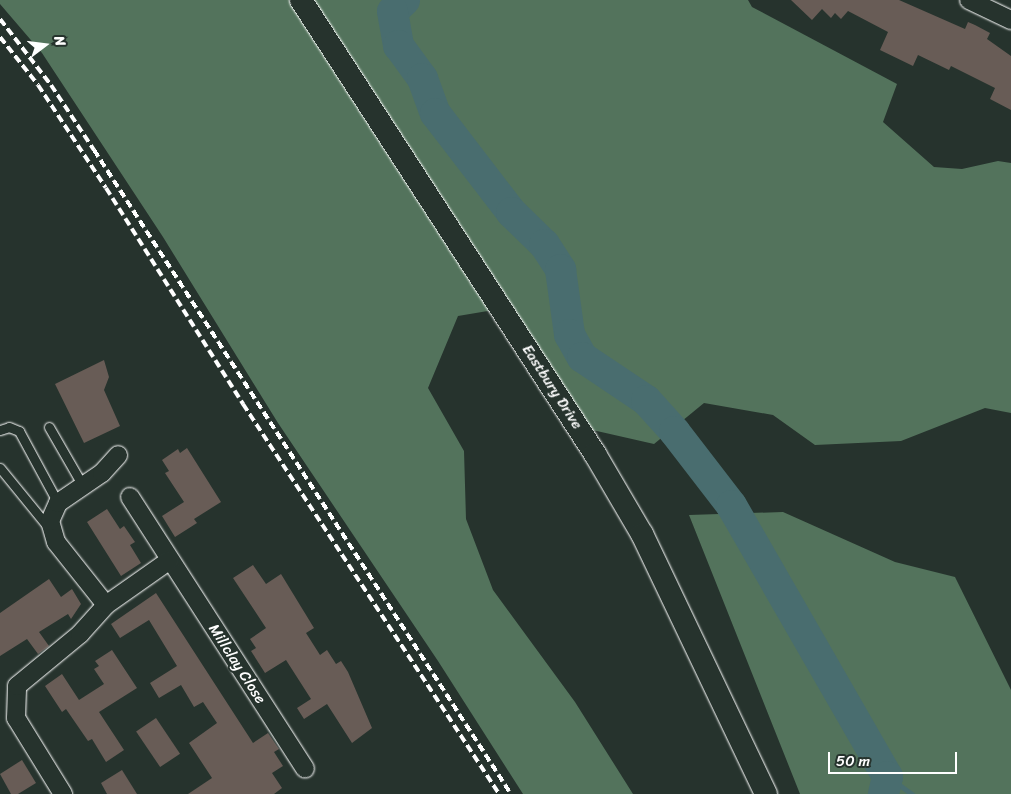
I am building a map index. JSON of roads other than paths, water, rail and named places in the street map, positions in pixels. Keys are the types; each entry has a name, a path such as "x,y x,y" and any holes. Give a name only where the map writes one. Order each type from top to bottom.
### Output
{"street":[{"name":"Eastbury Drive","path":"301,0 595,454 642,534 766,794"},
{"path":"969,0 1011,20"},
{"path":"106,605 63,550 50,530 52,514 58,503 102,473 118,455"},
{"name":"Millclay Close","path":"130,497 305,769"},
{"path":"63,794 16,718 17,686 80,634 106,605 170,560"}],"lane":[{"path":"0,430 9,427 19,430 58,503"},
{"path":"49,427 83,486"},
{"path":"0,468 50,530"}],"waterway":[{"path":"404,0 392,11 398,45 422,78 435,113 511,212 544,244 560,269 569,334 582,357 646,400 674,431 731,505 887,776 883,794"},
{"path":"887,776 912,794"}],"railway":[{"path":"0,19 51,85 94,150 511,794"},
{"path":"0,37 38,85 106,188 243,404 499,794"}]}
